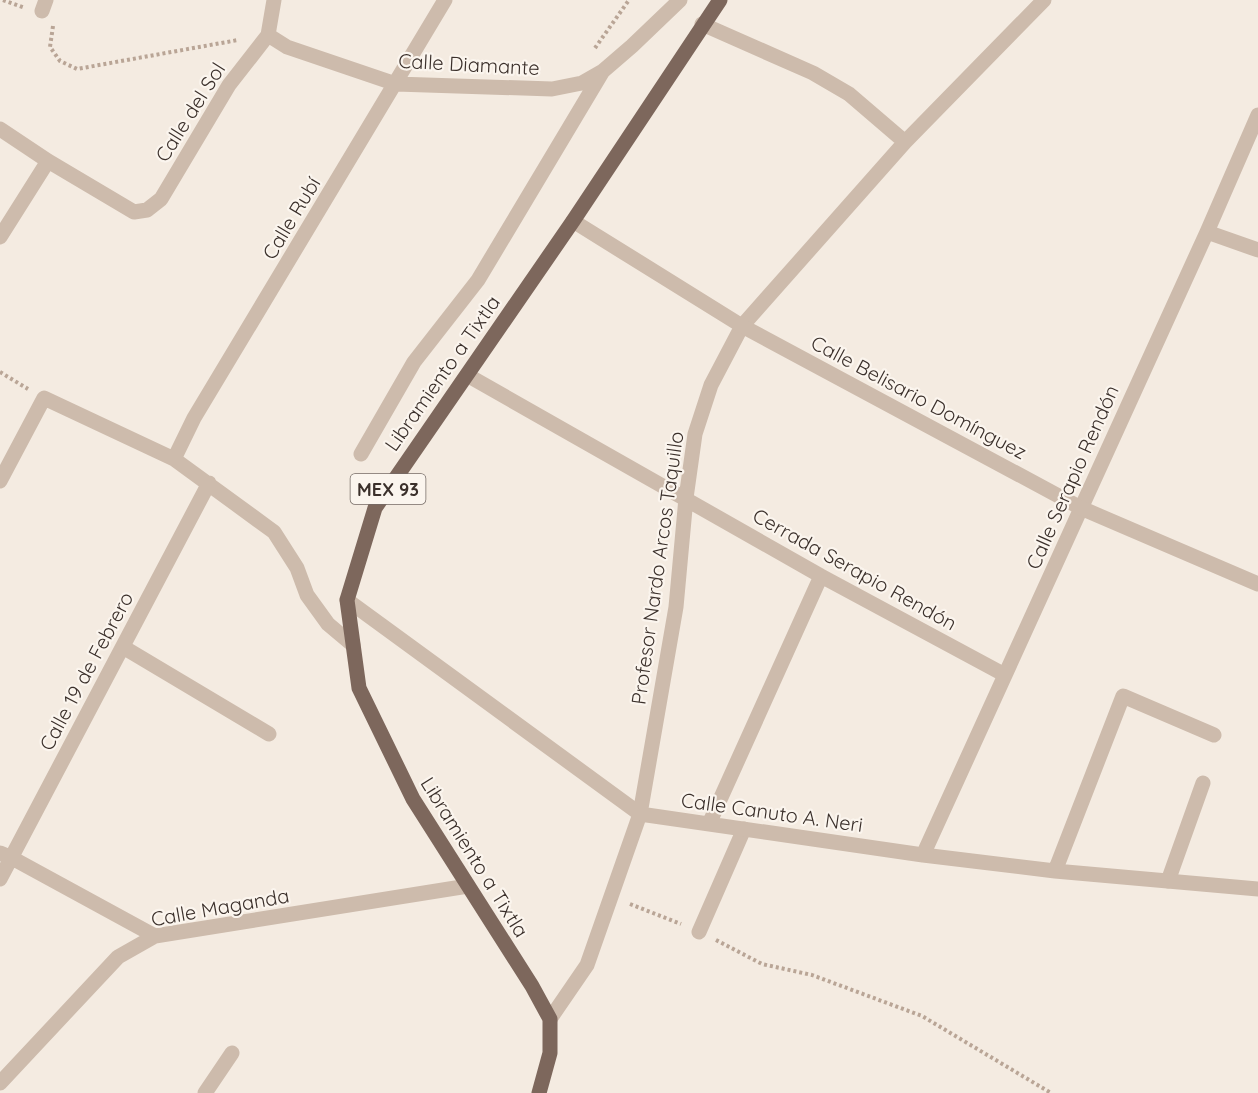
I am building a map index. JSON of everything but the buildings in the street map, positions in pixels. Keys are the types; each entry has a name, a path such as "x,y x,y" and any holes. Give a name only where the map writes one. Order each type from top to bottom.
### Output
{"main road":[{"name":"Libramiento a Tixtla","path":"550,1019 532,986 412,799 359,688 347,600 375,508 573,221 720,0"},
{"name":"MEX 93","path":"539,1093 550,1053 550,1019"}],"street":[{"path":"268,35 274,0"},
{"name":"Calle Rubí","path":"174,459 194,418 445,0"},
{"name":"Calle Diamante","path":"268,35 287,47 396,84 552,89 582,83 603,71 680,0"},
{"name":"Profesor Nardo Arcos Taquillo","path":"550,1019 586,965 640,814 676,607 686,498 695,434 711,386 742,326 905,142 1044,0"},
{"path":"702,24 813,73 849,94 905,142"},
{"name":"Calle del Sol","path":"48,161 134,212 147,210 161,199 229,85 268,35"},
{"path":"361,454 414,362 478,280 603,71"},
{"name":"Calle Serapio Rendón","path":"924,855 1258,115"},
{"path":"0,129 48,161 0,237"},
{"name":"Calle Belisario Domínguez","path":"573,221 742,326 1081,508 1258,584"},
{"path":"1207,232 1258,250"},
{"name":"Cerrada Serapio Rendón","path":"467,375 821,576 1005,675"},
{"path":"0,481 44,398 174,459 274,532 297,568 307,595 328,624 353,645"},
{"name":"Calle 19 de Febrero","path":"0,879 6,856 123,647 209,483"},
{"path":"709,824 821,576"},
{"name":"Calle Canuto A. Neri","path":"347,600 640,814 924,855 1055,871 1258,889"},
{"path":"123,647 269,734"},
{"path":"1055,871 1122,696 1214,735"},
{"path":"1168,881 1203,783"},
{"path":"699,932 744,829"},
{"path":"6,856 155,936"},
{"name":"Calle Maganda","path":"0,1083 118,957 155,936 468,886"},
{"path":"205,1093 232,1053"}],"path":[{"path":"3,0 16,6 44,5 53,27 50,47 60,61 77,69 268,35"},
{"path":"589,57 629,0"},
{"path":"0,372 44,398"},
{"path":"611,897 661,915 762,964 812,975 922,1016 1051,1093"}]}
